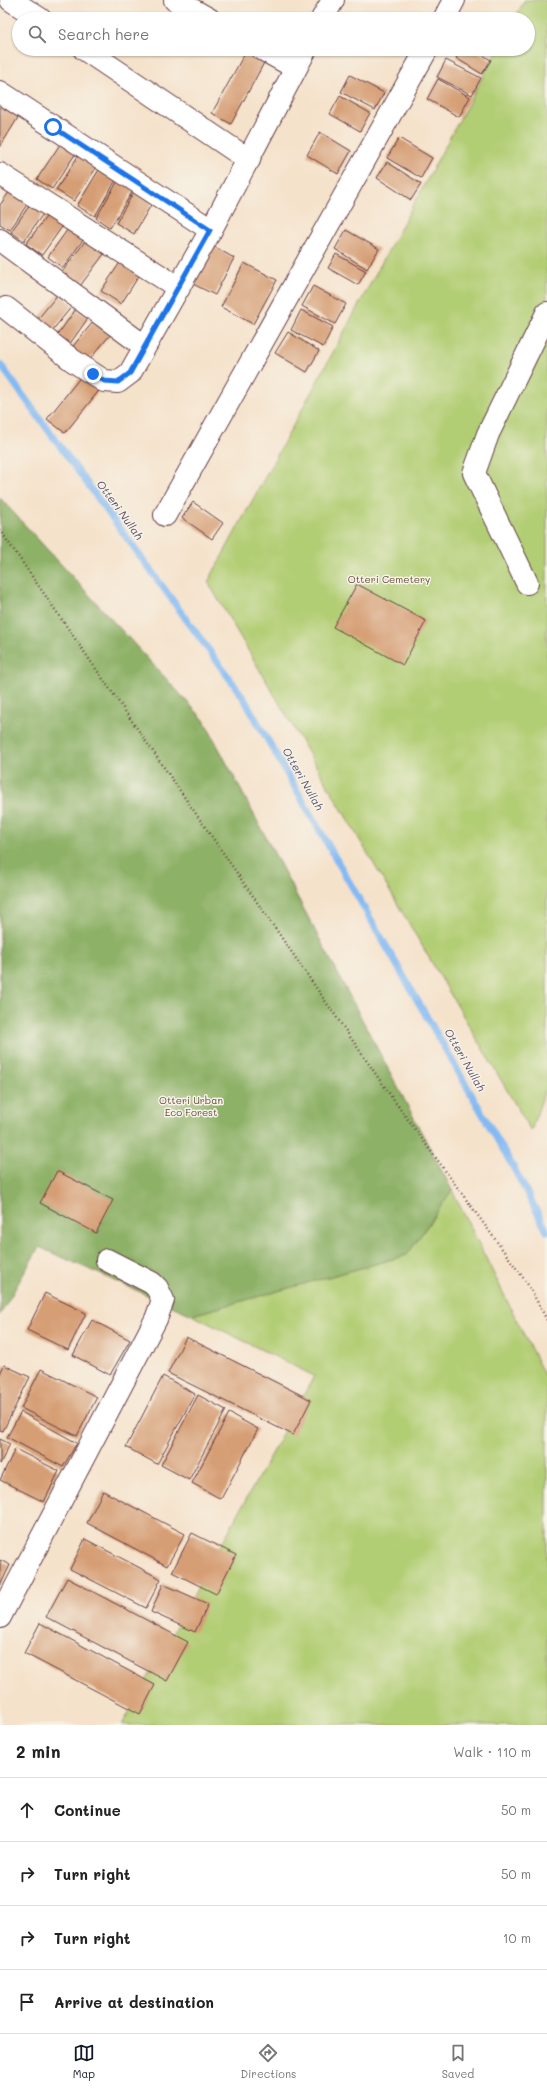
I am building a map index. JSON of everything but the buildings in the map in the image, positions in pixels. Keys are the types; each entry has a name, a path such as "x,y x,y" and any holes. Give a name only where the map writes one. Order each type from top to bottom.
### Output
{"street":[{"path":"11,0 29,12"},
{"path":"175,0 196,12"},
{"path":"326,12 333,0"},
{"path":"448,12 454,0"},
{"path":"94,56 249,160"},
{"path":"275,56 296,68"},
{"path":"6,308 72,360 104,381 118,382 130,373 249,160 302,56"},
{"path":"165,515 423,56"},
{"path":"0,92 210,230"},
{"path":"0,174 178,288"},
{"path":"0,240 144,346"},
{"path":"527,583 474,473 488,434 547,313"},
{"path":"0,1617 149,1333 163,1300 157,1288 152,1283 108,1260"}],"path":[{"path":"0,530 393,1099 528,1283 547,1320"}],"green space":[{"name":"Otteri Cemetery","path":"525,0 547,0 547,1084 531,1131 208,582 494,56 535,56 535,12 518,12"},
{"name":"Otteri Urban Eco Forest","path":"0,498 204,720 452,1190 407,1255 192,1315 39,1247 0,1315"},
{"path":"452,1190 547,1381 547,1725 122,1725 314,1376 192,1315 407,1255"}],"waterway":[{"name":"Otteri Nullah","path":"0,364 243,697 516,1172 547,1231"}],"route":[{"path":"53,127 210,230 130,373 118,382 104,381 93,374"}]}
